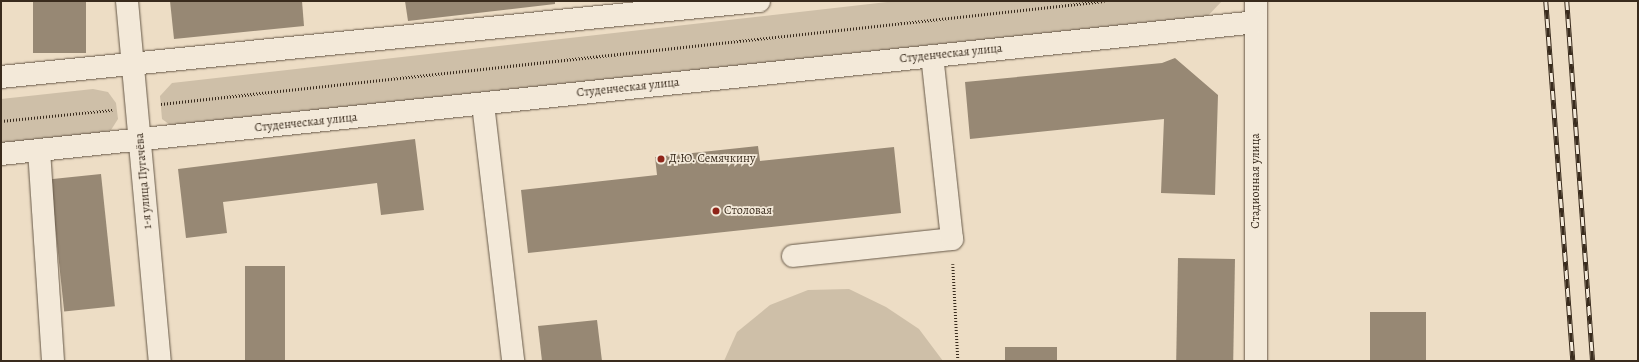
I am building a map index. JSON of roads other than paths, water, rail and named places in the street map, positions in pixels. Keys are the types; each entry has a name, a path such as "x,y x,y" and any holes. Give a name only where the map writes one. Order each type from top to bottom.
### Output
{"street":[{"name":"1-я улица Пугачёва","path":"127,1 141,140 160,361"},
{"path":"1,77 759,1"},
{"name":"Стадионная улица","path":"1256,1 1256,361"},
{"name":"Студенческая улица","path":"1,154 1256,22"},
{"path":"793,256 952,239 932,56"},
{"path":"483,104 513,361"},
{"path":"39,150 53,361"}],"railway":[{"path":"1546,1 1573,361"},
{"path":"1567,1 1593,361"}],"place":[{"name":"Д.Ю. Семячкину","path":"661,159"},
{"name":"Столовая","path":"716,211"}]}
